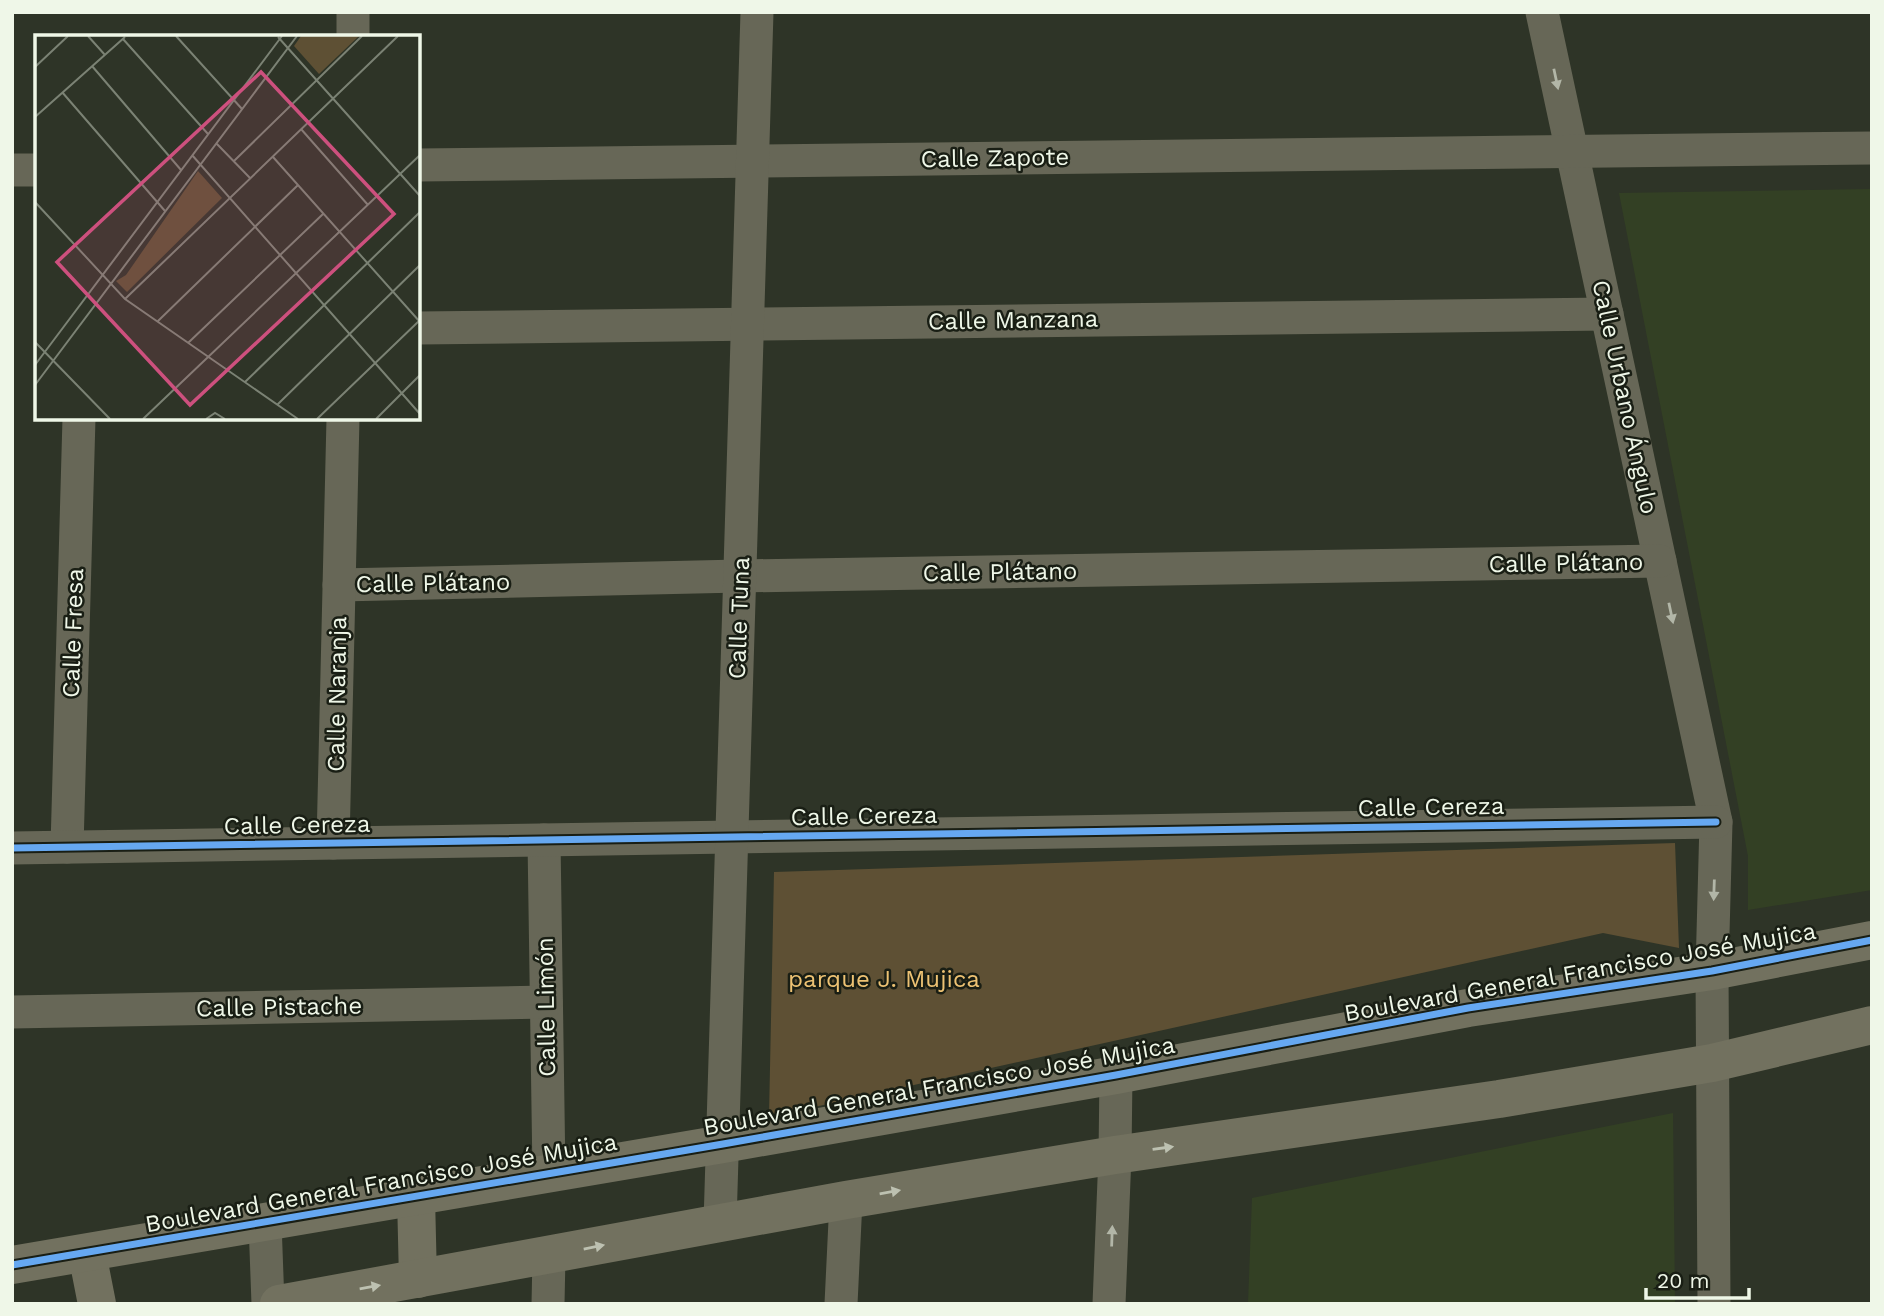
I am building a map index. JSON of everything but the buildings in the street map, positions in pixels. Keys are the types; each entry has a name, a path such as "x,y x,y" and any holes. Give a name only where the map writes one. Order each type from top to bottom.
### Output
{"street":[{"path":"353,12 353,35"},
{"name":"Calle Tuna","path":"720,1223 757,12"},
{"name":"Calle Urbano Ángulo","path":"1542,12 1716,822 1712,971 1714,1304"},
{"name":"Calle Zapote","path":"420,165 1872,148"},
{"path":"12,170 35,170"},
{"name":"Calle Manzana","path":"420,328 1607,314"},
{"name":"Calle Fresa","path":"66,847 79,420"},
{"name":"Calle Naranja","path":"333,843 343,420"},
{"name":"Calle Plátano","path":"339,585 1660,561"},
{"name":"Calle Cereza","path":"12,848 1716,822"},
{"name":"Calle Limón","path":"544,840 549,1175"},
{"name":"Boulevard General Francisco José Mujica","path":"12,1265 549,1175 1116,1075 1468,1008 1712,971 1872,940"},
{"name":"Calle Pistache","path":"12,1012 546,1002"},
{"path":"279,1304 846,1200 1115,1154 1485,1101 1712,1063 1872,1025"},
{"path":"1109,1304 1116,1075"},
{"path":"416,1197 418,1279"},
{"path":"841,1304 846,1200"},
{"path":"265,1222 268,1304"},
{"path":"88,1252 97,1304"},
{"path":"548,1304 549,1256"}],"shaded area":[{"path":"1872,189 1872,890 1748,910 1748,856 1619,193"},
{"path":"1673,1113 1675,1304 1248,1304 1252,1198"}],"green space":[{"name":"parque J. Mujica","path":"1675,843 1679,948 1603,933 769,1117 774,872"}],"cycle path":[{"path":"12,848 1716,822"},
{"path":"12,1265 723,1144 1116,1075 1468,1008 1712,971 1872,940"}]}
